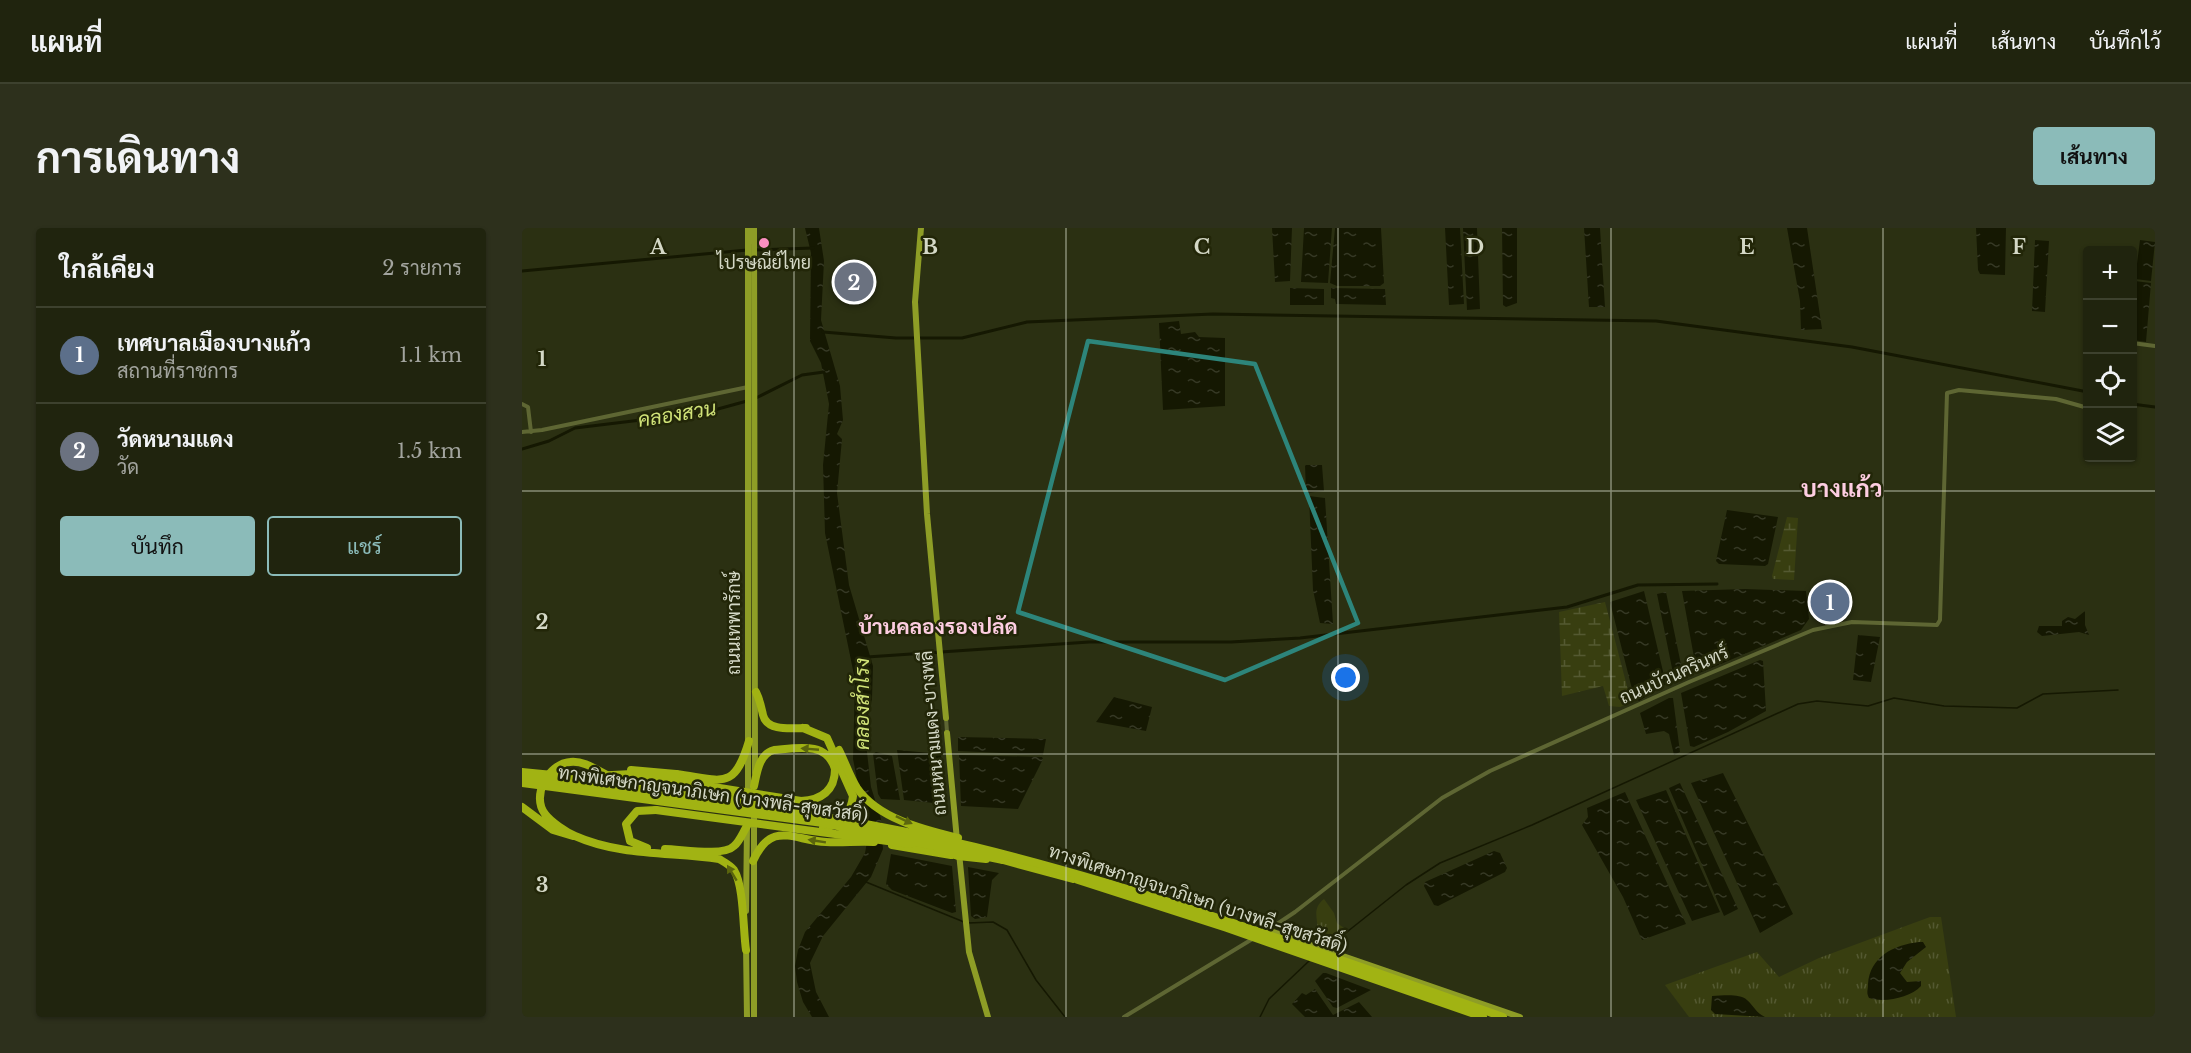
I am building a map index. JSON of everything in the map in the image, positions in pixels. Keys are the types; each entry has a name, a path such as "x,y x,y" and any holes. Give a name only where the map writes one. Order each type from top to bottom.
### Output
{"highway":[{"path":"756,692 761,702 763,717 769,724 783,728 828,732 858,789 874,805 923,829 1009,852 1039,864"},
{"path":"747,826 735,846 722,851 641,848 630,841 626,824 638,811 656,805 823,828 838,823 846,818 853,796 827,738 803,728"},
{"path":"522,770 572,775 645,770 718,780 734,775 742,763 749,741"},
{"path":"522,770 573,777 632,774 801,801 817,799 828,791 833,784 835,769 829,755 818,749 774,750 770,751 761,761 754,786"},
{"path":"574,836 550,819 543,810 541,792 544,780 555,768 573,761 586,764 614,779 740,797 778,808"},
{"name":"ทางพิเศษกาญจนาภิเษก (บางพลี-สุขสวัสดิ์)","path":"522,777 778,808 921,835 1039,864 1231,923 1503,1017"},
{"name":"ทางพิเศษกาญจนาภิเษก (บางพลี-สุขสวัสดิ์)","path":"522,783 656,805 862,830 1003,860 1156,904 1483,1017"},
{"path":"656,805 912,844 958,856"},
{"path":"522,807 553,830 566,836 574,836 633,852 712,858 728,865 733,870 739,885 746,950"},
{"path":"753,861 759,849 769,838 784,834 819,842 870,842 958,856 1003,860"}],"main road":[{"name":"ถนนเทพารักษ์","path":"747,1017 747,826 752,644 751,250 748,228"},
{"name":"ถนนเทพารักษ์","path":"752,400 748,387 751,250 754,228"},
{"name":"ถนนหนามแดง-บางพลี","path":"921,228 915,288 917,336 927,514 946,718"},
{"name":"ถนนเทพารักษ์","path":"752,644 756,692 753,861 754,1017"},
{"name":"ถนนหนามแดง-บางพลี","path":"947,733 965,924 972,965 987,1017"},
{"path":"1267,930 1520,1017"}],"street":[{"path":"2137,344 2155,346"},
{"path":"522,432 748,387"},
{"name":"ถนนบัวนครินทร์","path":"1124,1017 1295,912 1442,798 1490,771 1813,630 1855,622 1937,625 1940,620 1947,393 1959,390 2056,399 2083,407"},
{"path":"522,404 528,407 531,432"},
{"name":"ถนนหนามแดง-บางพลี","path":"946,718 947,733"}],"highlighted area":[{"path":"1088,341 1255,364 1358,623 1225,680 1018,612"}],"green space":[{"path":"1787,517 1798,518 1794,580 1773,579 1772,576"},
{"path":"1605,602 1629,694 1629,703 1620,707 1609,706 1603,686 1562,696 1559,612"},
{"path":"1324,899 1334,913 1337,923 1344,928 1337,936 1326,942 1317,934 1316,911"},
{"path":"1930,917 1941,917 1956,1017 1689,1017 1665,985 1757,952 1779,977 1819,958"}],"water":[{"name":"คลองสำโรง","path":"805,228 819,228 824,261 821,320 840,386 843,420 837,434 842,439 837,493 849,585 873,666 872,699 866,722 867,752 871,787 881,819 883,849 871,877 823,936 810,963 816,992 829,1017 812,1017 803,1002 795,966 798,950 805,932 851,877 865,853 868,836 853,759 855,680 825,533 823,465 829,404 821,363 810,341 811,253"},
{"path":"1272,228 1292,228 1290,281 1275,282"},
{"path":"1304,228 1332,228 1328,283 1301,282"},
{"path":"1335,228 1381,228 1384,283 1380,286 1337,286 1330,283"},
{"path":"1445,228 1460,228 1464,304 1449,305"},
{"path":"1463,228 1477,228 1480,309 1467,310"},
{"path":"1502,228 1517,228 1517,303 1506,307 1503,305"},
{"path":"1584,228 1600,228 1605,307 1589,307"},
{"path":"1787,228 1807,228 1822,329 1801,330 1800,301"},
{"path":"1976,228 2006,228 2005,275 1980,274"},
{"path":"2035,240 2049,241 2045,312 2032,311"},
{"path":"2140,240 2155,242 2151,281 2137,279"},
{"path":"2137,281 2151,283 2146,342 2137,341"},
{"path":"1290,288 1324,289 1324,305 1290,305"},
{"path":"1331,288 1385,289 1386,305 1336,304 1335,299 1331,298"},
{"path":"1179,321 1181,334 1195,332 1199,337 1225,338 1225,406 1163,410 1159,323"},
{"path":"1305,465 1322,465 1324,491 1306,493"},
{"path":"1309,496 1325,498 1333,624 1320,623 1313,590"},
{"path":"1727,510 1778,517 1768,564 1765,566 1719,564 1716,561"},
{"path":"1745,589 1806,591 1809,619 1801,630 1697,674 1682,591"},
{"path":"1644,591 1666,684 1639,701 1634,697 1610,602"},
{"path":"1666,592 1684,679 1675,683 1657,594"},
{"path":"2085,611 2085,625 2089,635 2079,632 2042,636 2037,632 2039,626 2062,626 2062,621 2068,617 2075,619"},
{"path":"1858,635 1880,637 1871,682 1853,680"},
{"path":"1760,660 1763,661 1766,711 1728,732 1694,747 1690,746 1681,693"},
{"path":"1114,697 1152,707 1146,731 1096,722"},
{"path":"1673,698 1680,752 1674,755 1669,734 1664,731 1646,734 1640,713"},
{"path":"958,737 1046,739 1043,755 958,751"},
{"path":"897,750 941,754 944,804 904,800"},
{"path":"876,752 892,756 900,800 881,799 878,794 873,754"},
{"path":"959,755 1042,757 1043,759 1018,809 961,806"},
{"path":"1723,773 1793,914 1760,933 1691,783"},
{"path":"1680,783 1738,909 1724,916 1669,788"},
{"path":"1666,790 1720,912 1692,921 1636,800"},
{"path":"1625,792 1686,924 1642,940 1623,897 1582,825 1588,817 1587,808"},
{"path":"1494,851 1500,853 1507,868 1505,872 1438,906 1434,905 1424,886 1425,882"},
{"path":"891,854 952,866 956,912 952,913 892,890 886,884"},
{"path":"968,867 999,873 992,880 987,917 975,919 971,916"},
{"path":"1923,942 1926,947 1907,962 1900,973 1907,982 1921,981 1921,986 1910,994 1896,998 1882,1000 1869,998 1867,991 1870,975 1878,960 1892,949"},
{"path":"1323,973 1371,990 1337,1008 1333,1007 1315,981"},
{"path":"1315,989 1333,1015 1359,1002 1372,1017 1305,1017 1292,1004 1302,993 1306,995"},
{"path":"1712,996 1740,996 1765,1017 1715,1014 1711,1010"}],"waterway":[{"path":"754,250 813,248"},
{"path":"522,271 747,250"},
{"path":"823,332 896,338 962,338 1027,322 1213,314 1656,321 1852,347 2083,391"},
{"name":"คลองสวน","path":"756,398 802,375 824,372"},
{"name":"คลองสวน","path":"522,449 549,441 575,428 707,412 747,401"},
{"path":"2137,405 2155,407"},
{"name":"คลองสำโรง","path":"867,657 1089,642 1231,642 1300,638 1567,607 1638,585 1717,584"},
{"path":"1328,947 1406,885 1440,863 1532,825 1798,704 1817,701 1868,706 1894,698 1944,706 2017,708 2043,694 2118,690"},
{"path":"866,882 964,922"},
{"path":"968,923 993,922 1007,930 1036,980 1065,1017"},
{"path":"1260,1017 1269,999 1309,961"}],"place":[{"name":"ไปรษณีย์ไทย","path":"764,243"},
{"name":"วัดหนามแดง","path":"854,282"},
{"name":"เทศบาลเมืองบางแก้ว","path":"1830,602"}],"district":[{"name":"บางแก้ว","path":"1842,488"},
{"name":"บ้านคลองรองปลัด","path":"938,627"}]}
